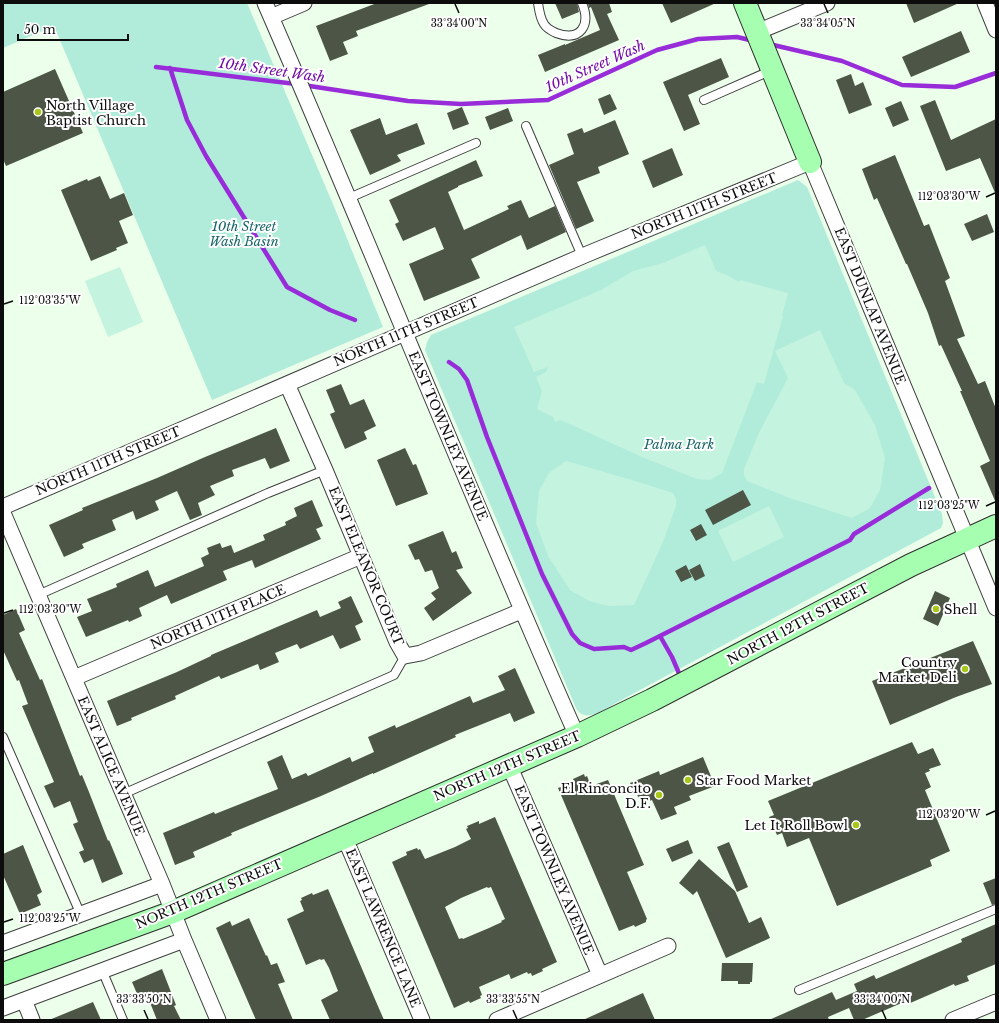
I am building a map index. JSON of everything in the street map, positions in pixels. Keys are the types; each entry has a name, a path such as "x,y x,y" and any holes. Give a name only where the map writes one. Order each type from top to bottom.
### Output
{"street":[{"name":"EAST TOWNLEY AVENUE","path":"265,3 466,475 521,611 577,736"},
{"path":"271,17 304,3"},
{"name":"EAST DUNLAP AVENUE","path":"745,3 996,608"},
{"path":"757,32 827,3"},
{"path":"985,3 996,30"},
{"name":"NORTH 11TH STREET","path":"3,507 404,332 582,256 810,162"},
{"name":"EAST ELEANOR COURT","path":"287,384 325,470 396,642 405,656 421,653 521,611"},
{"name":"EAST ALICE AVENUE","path":"3,513 162,884 218,1020"},
{"name":"NORTH 12TH STREET","path":"3,974 173,912 344,836 577,736 652,700 911,565 996,526"},
{"name":"NORTH 11TH PLACE","path":"74,678 361,556"},
{"name":"EAST TOWNLEY AVENUE","path":"509,765 600,975"},
{"name":"EAST LAWRENCE LANE","path":"344,836 422,1020"},
{"path":"3,943 162,884"},
{"path":"3,1008 184,940"},
{"path":"498,1020 668,946"},
{"path":"24,1000 32,1020"},
{"path":"961,1018 996,1002"}],"lane":[{"path":"538,3 544,24 547,28 554,32 569,36 575,34 583,28 586,16 582,3"},
{"path":"704,100 773,70"},
{"path":"526,126 582,256"},
{"path":"349,198 476,143"},
{"path":"38,595 268,493 325,470"},
{"path":"123,794 394,675 405,656"},
{"path":"3,737 81,915"},
{"path":"799,990 996,909"},
{"path":"102,970 123,1020"}],"green space":[{"name":"10th Street Wash Basin","path":"3,3 247,3 333,204 383,327 212,400 54,26 3,48"},
{"name":"Palma Park","path":"798,180 807,187 942,514 943,523 941,528 605,709 594,714 584,715 576,708 425,350 427,342 431,335"},
{"path":"705,245 716,271 739,282 740,280 788,293 764,384 757,382 722,473 710,480 697,479 642,457 561,420 555,422 553,417 537,409 542,391 536,377 546,372 548,367 534,372 514,327 601,290 633,271 663,263"},
{"path":"120,267 143,322 108,337 85,281"},
{"path":"820,330 844,383 855,390 875,425 885,458 880,490 870,508 852,518 787,497 747,481 744,475 744,469 759,433 788,378 775,351"},
{"path":"566,461 673,493 676,499 676,506 663,542 634,605 609,606 589,601 570,590 548,556 536,523 539,491 549,473"},
{"path":"769,506 784,537 733,562 718,531"}],"building":[{"path":"377,3 429,4 356,31 358,36 343,42 348,54 330,61 316,26"},
{"path":"555,3 577,3 579,12 562,19"},
{"path":"588,3 609,3 612,12 607,14 619,40 545,72 538,55 600,30"},
{"path":"662,3 716,3 671,23"},
{"path":"906,3 959,3 914,23"},
{"path":"961,31 970,52 911,77 902,57"},
{"path":"721,58 729,77 688,95 700,124 684,131 663,82"},
{"name":"North Village Baptist Church","path":"55,69 83,133 6,166 3,159 3,92"},
{"path":"851,74 855,86 863,82 872,105 849,114 836,80"},
{"path":"610,94 617,109 604,115 598,99"},
{"path":"935,100 951,140 996,119 996,195 980,158 946,171 920,106"},
{"path":"901,101 909,120 893,127 885,108"},
{"path":"462,107 469,124 453,130 447,113"},
{"path":"508,108 513,121 490,130 485,117"},
{"path":"380,118 386,135 417,123 425,144 397,155 401,161 370,175 350,130"},
{"path":"615,120 629,154 598,167 600,173 577,182 594,221 576,229 549,165 574,154 567,134 582,128 584,133"},
{"path":"672,148 683,175 653,188 642,161"},
{"path":"895,155 924,226 929,224 950,278 945,281 965,336 957,339 978,384 985,381 996,409 996,503 980,466 990,461 960,391 962,391 941,345 939,346 928,313 907,264 877,198 874,200 862,169"},
{"path":"476,160 483,176 458,186 448,192 464,230 509,209 507,206 521,200 529,218 555,206 566,232 527,250 521,235 471,259 480,278 424,301 409,264 444,249 435,227 403,241 395,224 399,222 389,200"},
{"path":"100,176 110,199 124,193 133,215 119,221 128,243 116,248 117,250 91,261 61,190 87,179 88,181"},
{"path":"987,214 994,232 972,241 964,224"},
{"path":"341,384 350,405 364,399 376,426 364,432 367,439 345,449 330,414 335,412 326,390"},
{"path":"276,428 290,461 270,469 265,458 232,470 234,476 210,486 215,495 198,503 202,515 190,520 177,491 155,501 159,510 136,520 133,511 112,520 116,530 82,544 84,548 64,557 49,525 83,510 82,508"},
{"path":"405,448 413,465 416,464 428,494 396,506 377,460"},
{"path":"743,490 751,505 713,525 705,510"},
{"path":"312,500 323,526 316,529 321,539 255,568 252,560 223,571 227,580 171,604 167,595 139,608 142,616 86,637 77,617 92,611 87,599 117,587 116,584 148,570 155,587 204,566 201,558 209,554 207,548 220,543 222,548 231,545 234,553 265,540 263,535 286,525 285,522 297,516 294,508"},
{"path":"701,524 707,535 696,541 690,530"},
{"path":"443,531 452,553 456,551 463,568 456,570 472,593 433,621 424,608 436,599 431,593 439,588 432,570 425,572 419,559 415,560 408,545"},
{"path":"700,564 705,576 695,581 689,570"},
{"path":"686,565 692,577 681,582 675,571"},
{"name":"Shell","path":"935,591 950,598 938,626 923,619"},
{"path":"351,596 363,622 355,626 361,640 340,649 333,635 300,649 297,644 275,653 279,662 260,670 258,664 221,679 219,676 175,696 176,699 131,718 132,720 117,726 107,701 177,672 211,655 317,610 320,617 341,608 338,602"},
{"path":"16,609 25,630 19,633 40,680 42,679 80,776 82,775 108,841 109,840 123,874 102,883 93,859 84,863 79,852 84,850 73,824 78,822 70,801 54,808 44,786 54,782 22,706 28,704 19,680 17,681 3,650 3,615"},
{"path":"973,641 992,684 956,697 890,725 872,681"},
{"path":"515,668 535,713 514,722 510,713 455,735 456,737 373,774 231,833 232,835 193,852 195,857 175,865 163,833 214,812 215,814 278,789 267,762 282,755 292,779 306,773 308,776 350,757 352,762 374,752 368,737 395,725 396,728 470,696 473,703 505,690 498,676"},
{"name":"Let It Roll Bowl","path":"912,742 918,754 933,748 941,765 929,769 930,771 925,773 931,787 925,790 950,851 930,860 932,866 837,906 809,838 787,847 782,833 777,835 769,817 774,815 768,801"},
{"path":"703,757 715,786 689,796 691,800 674,807 677,814 661,820 652,800 642,803 630,783 659,771 660,775"},
{"path":"584,774 585,777 587,776 591,786 608,780 644,865 627,872 647,919 646,922 635,927 634,925 619,931 558,788 574,782 573,779"},
{"path":"495,817 557,962 542,969 543,971 532,976 531,973 528,974 527,972 511,979 509,974 479,987 482,995 480,996 481,998 470,1003 469,1001 454,1008 392,862 407,855 406,852 417,848 418,850 420,849 425,859 455,847 471,839 466,829 468,828 467,826 479,821 479,824","holes":["487,887 491,887 505,919 489,928 463,939 459,939 445,907 461,898"]},
{"path":"688,840 693,853 672,862 666,849"},
{"path":"729,842 748,887 737,892 717,847"},
{"path":"23,845 42,892 37,895 41,905 20,914 3,875 3,854"},
{"path":"699,859 735,891 749,923 761,917 770,938 726,958 697,891 693,895 679,883"},
{"path":"996,878 996,904 992,905 983,883"},
{"path":"328,889 384,1020 330,1020 321,1000 338,991 329,968 324,959 320,959 306,965 287,919 304,911 300,901 302,900 301,898 312,893 313,895"},
{"path":"249,918 271,965 277,963 285,982 278,984 293,1020 256,1020 216,928 230,921 232,926"},
{"path":"996,924 996,964 967,976 969,981 955,986 954,984 908,1004 907,1001 862,1020 854,1020 849,1008 828,1017 829,1020 769,1020 832,992 836,1000 857,991 854,984 874,975 876,979 962,942 961,939"},
{"path":"722,963 753,963 752,982 750,982 750,984 738,984 738,981 721,981"},
{"path":"162,969 176,1005 174,1006 181,1020 157,1020 149,1000 141,1003 132,982"},
{"path":"643,993 655,1020 583,1020 634,997"},
{"path":"93,1002 101,1020 49,1020"}],"waterway":[{"name":"10th Street Wash","path":"303,85 408,101 461,104 548,100 657,50 698,39 737,37 754,41"},
{"name":"10th Street Wash","path":"769,44 842,61 902,85 955,87 996,73"},
{"name":"10th Street Wash","path":"156,67 296,84"},
{"name":"10th Street Wash","path":"170,68 187,120 206,156 287,287 330,310 355,320"},
{"path":"449,362 459,369 467,380 487,437 542,574 572,634 580,643 594,649 624,647 631,650 646,643 850,540 854,534 929,488"},
{"path":"660,636 672,657 681,678"}],"place":[{"name":"North Village Baptist Church","path":"38,112"},
{"name":"Shell","path":"936,609"},
{"name":"Country Market Deli","path":"965,669"},
{"name":"Star Food Market","path":"688,780"},
{"name":"El Rinconcito D.F.","path":"659,795"},
{"name":"Let It Roll Bowl","path":"856,825"}]}
